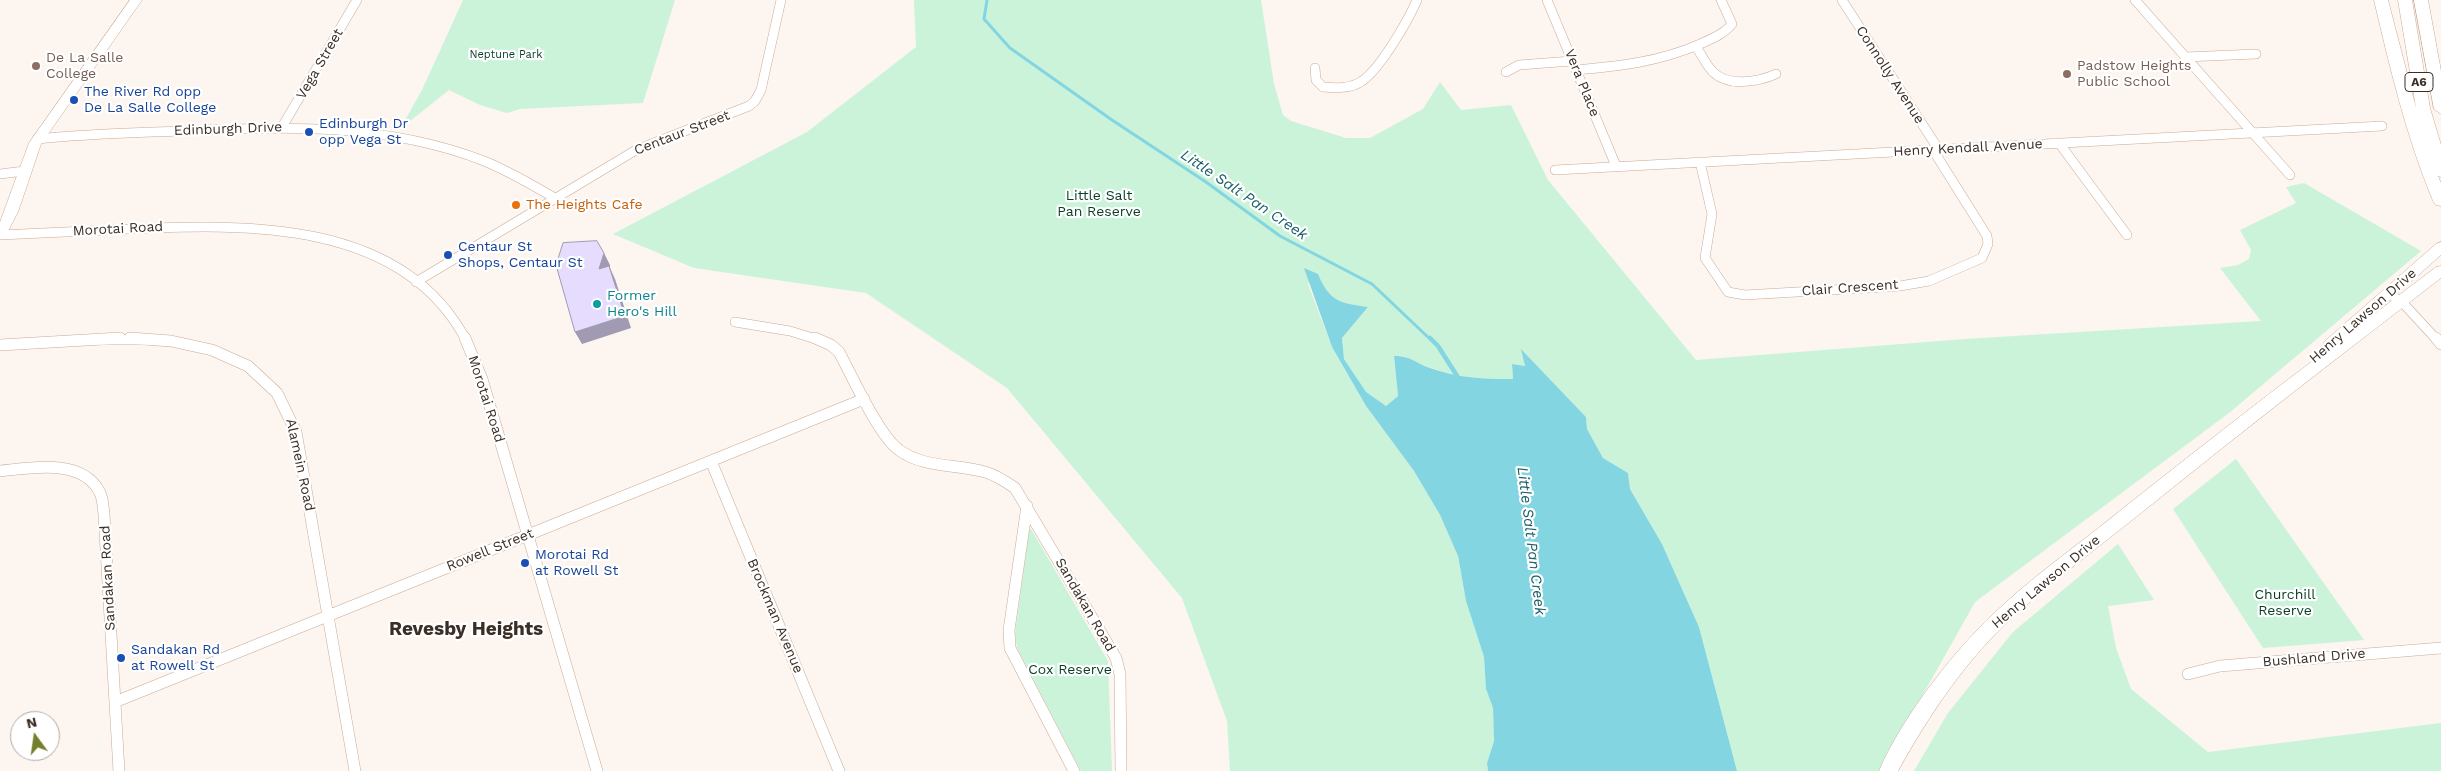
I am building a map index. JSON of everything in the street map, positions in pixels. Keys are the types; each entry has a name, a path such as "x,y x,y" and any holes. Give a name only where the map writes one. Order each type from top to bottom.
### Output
{"highway":[{"path":"2381,0 2413,125 2438,195"},
{"name":"A6","path":"2405,0 2424,108 2441,172"},
{"name":"A6","path":"2421,0 2441,109"}],"main road":[{"path":"0,235 16,203 24,171 38,138 136,0"},
{"name":"Henry Lawson Drive","path":"2239,425 2441,247"},
{"name":"Henry Lawson Drive","path":"1888,771 1918,719 1940,687 1984,634 2009,610 2239,425 2441,271"}],"street":[{"name":"Vega Street","path":"282,127 357,0"},
{"name":"Centaur Street","path":"416,282 641,147 739,110 755,101 761,90 782,0"},
{"path":"1315,68 1316,80 1323,87 1342,87 1362,82 1400,30 1418,0"},
{"name":"Vera Place","path":"1548,0 1616,166"},
{"path":"1576,70 1646,63 1721,36 1731,28 1732,19 1722,0"},
{"name":"Connolly Avenue","path":"1842,0 1936,150"},
{"path":"2135,0 2290,175"},
{"path":"1695,46 1713,72 1721,78 1748,80 1767,78 1776,74"},
{"path":"2186,57 2256,54"},
{"path":"1506,72 1519,65 1572,61"},
{"name":"Henry Kendall Avenue","path":"1555,170 2382,126"},
{"name":"Edinburgh Drive","path":"38,138 282,127 357,131 407,138 444,147 498,167 554,198"},
{"path":"2059,143 2127,235"},
{"name":"Clair Crescent","path":"1700,162 1712,214 1705,258 1724,289 1738,295 1922,283 1964,268 1982,258 1988,244 1987,236 1936,150"},
{"path":"0,174 24,171"},
{"name":"Morotai Road","path":"0,235 205,225 274,229 318,237 356,249 395,267 436,299 455,321 477,364 596,771"},
{"path":"2388,294 2402,302 2441,344"},
{"name":"Sandakan Road","path":"734,322 813,337 829,342 839,352 887,439 898,450 919,458 999,477 1015,488 1116,658 1120,674 1121,771"},
{"name":"Alamein Road","path":"0,345 110,339 173,341 203,347 234,358 263,377 285,402 296,432 356,771"},
{"name":"Rowell Street","path":"115,702 864,399"},
{"name":"Brockman Avenue","path":"711,461 840,771"},
{"name":"Sandakan Road","path":"0,471 38,469 67,471 90,481 98,491 104,514 119,771"},
{"path":"1027,506 1011,616 1010,648 1074,771"},
{"name":"Bushland Drive","path":"2188,674 2220,666 2441,648"}],"green space":[{"name":"Neptune Park","path":"463,0 675,0 643,103 520,109 507,113 480,105 449,90 400,129 422,90"},
{"name":"Little Salt Pan Reserve","path":"914,0 1261,0 1274,84 1283,115 1291,121 1346,138 1370,138 1423,109 1440,82 1461,110 1511,105 1548,180 1696,360 1965,339 2261,321 2220,268 2238,265 2249,259 2251,250 2240,230 2296,203 2286,187 2304,183 2421,251 2229,413 1975,602 1880,771 1737,771 1699,627 1662,544 1630,489 1628,473 1603,458 1587,429 1586,417 1522,350 1525,366 1512,364 1513,379 1461,376 1426,366 1409,358 1394,356 1398,396 1386,406 1366,393 1344,359 1342,338 1368,307 1337,300 1327,290 1318,274 1308,284 1332,347 1366,406 1414,471 1440,515 1458,556 1466,601 1484,657 1486,689 1493,708 1494,741 1487,763 1488,771 1230,771 1227,721 1182,598 1007,388 866,293 694,268 613,234 807,132 916,47"},
{"name":"Churchill Reserve","path":"2236,459 2364,640 2263,648 2173,509"},
{"name":"Cox Reserve","path":"1031,529 1108,661 1112,771 1081,771 1017,648 1015,634 1029,531"},
{"path":"2118,544 2154,600 2108,606 2116,648 2131,689 2208,752 2441,723 2441,771 1914,771 1948,713 2013,632"}],"water":[{"path":"1304,268 1318,274 1327,290 1337,300 1368,307 1342,338 1344,359 1366,392 1386,406 1398,396 1394,356 1409,358 1430,368 1461,376 1513,379 1512,364 1525,366 1521,349 1586,417 1587,429 1603,458 1628,473 1630,489 1662,544 1699,627 1737,771 1488,771 1487,763 1494,741 1493,708 1486,689 1484,657 1466,601 1458,556 1440,515 1414,471 1366,406 1332,347"}],"building":[{"name":"Former Hero's Hill","path":"597,241 604,253 599,269 609,266 625,316 575,332 556,265 563,243"}],"waterway":[{"name":"Little Salt Pan Creek","path":"987,0 984,19 1010,48 1112,120 1206,182 1280,236 1372,284 1431,340"},
{"name":"Little Salt Pan Creek","path":"1430,338 1438,346 1459,379"}],"place":[{"name":"De La Salle College","path":"36,66"},
{"name":"Padstow Heights Public School","path":"2067,74"},
{"name":"The River Rd opp De La Salle College","path":"74,100"},
{"name":"Edinburgh Dr opp Vega St","path":"309,132"},
{"name":"The Heights Cafe","path":"516,205"},
{"name":"Centaur St Shops, Centaur St","path":"448,255"},
{"name":"Former Hero's Hill","path":"597,304"},
{"name":"Morotai Rd at Rowell St","path":"525,563"},
{"name":"Sandakan Rd at Rowell St","path":"121,658"}],"district":[{"name":"Revesby Heights","path":"466,629"}]}
